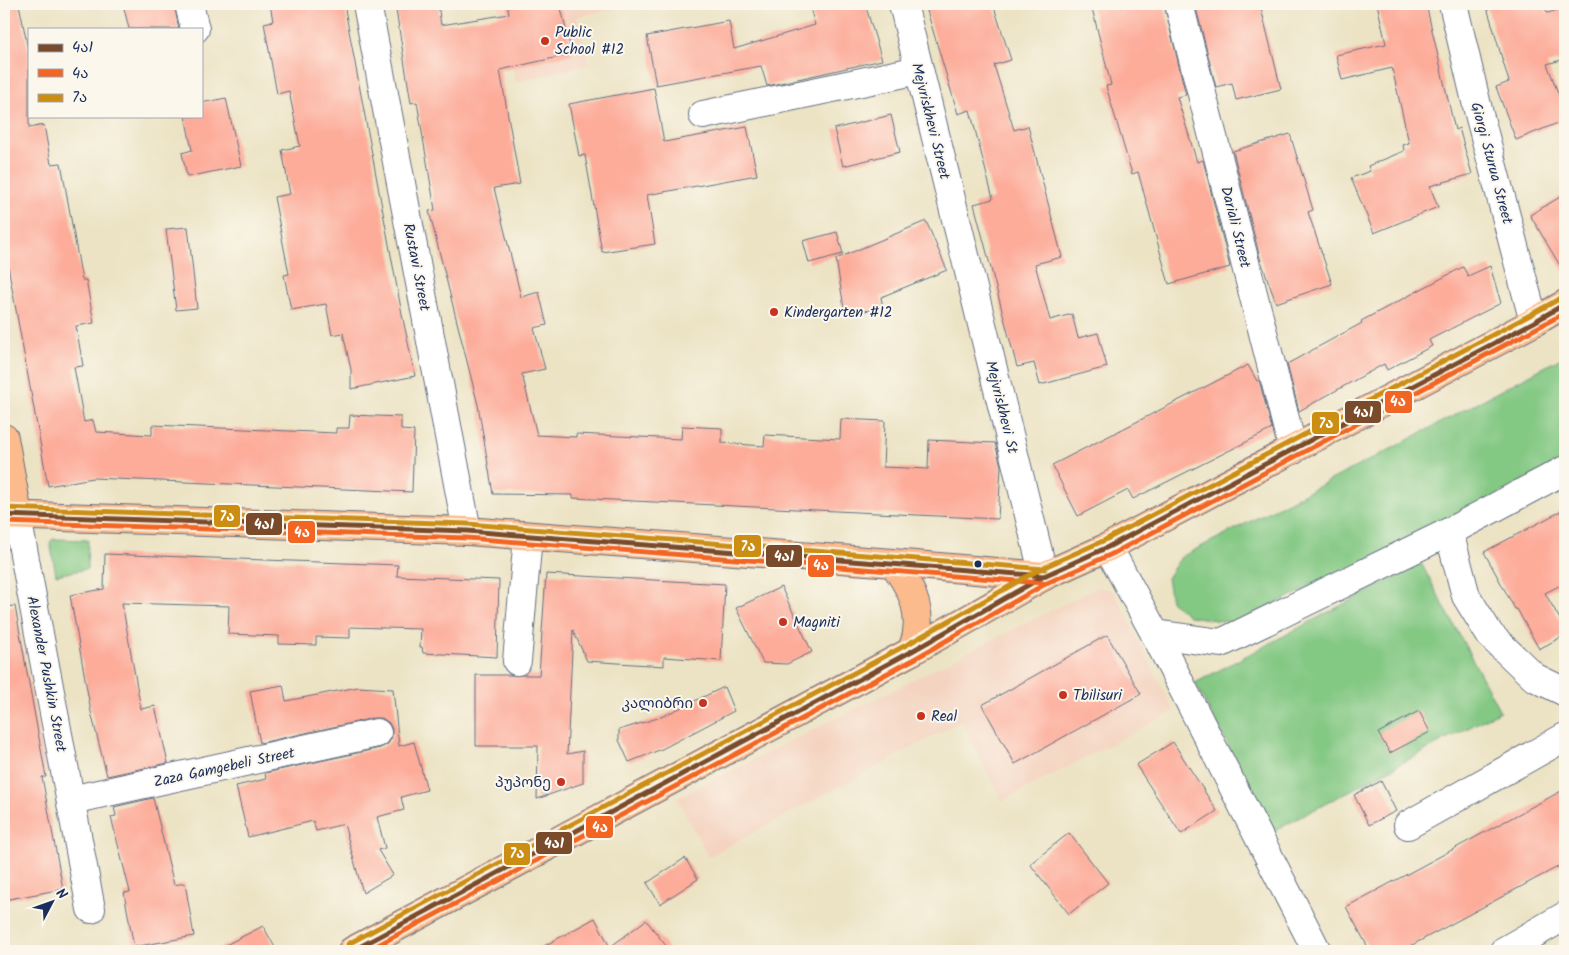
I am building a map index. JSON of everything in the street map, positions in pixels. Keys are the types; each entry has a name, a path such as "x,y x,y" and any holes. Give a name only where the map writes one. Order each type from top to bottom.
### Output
{"main road":[{"path":"352,951 912,651 1044,576 1108,547 1565,304"},
{"name":"Alexander Pushkin Street","path":"4,438 11,515"},
{"path":"11,515 467,531 893,562 1044,576"},
{"path":"893,562 908,583 916,607 918,631 912,651"}],"street":[{"path":"190,4 195,28"},
{"name":"Rustavi Street","path":"367,4 467,531"},
{"name":"Mejvriskhevi Street","path":"902,4 919,70"},
{"name":"Dariali Street","path":"1178,4 1293,450"},
{"name":"Giorgi Sturua Street","path":"1453,4 1479,114 1534,322"},
{"path":"703,115 919,70"},
{"name":"Mejvriskhevi St","path":"919,70 1044,576"},
{"path":"1155,634 1221,642 1449,532 1565,470"},
{"name":"Alexander Pushkin Street","path":"11,515 20,533 91,909"},
{"path":"1449,532 1466,596 1490,635 1534,676 1565,692"},
{"path":"517,661 528,536"},
{"path":"1108,547 1155,634 1317,951"},
{"name":"Zaza Gamgebeli Street","path":"71,800 377,733"},
{"path":"1408,825 1565,737"},
{"path":"1504,951 1565,916"}],"shaded area":[{"name":"Public School #12","path":"498,4 635,4 577,17 589,64 516,82"},
{"path":"1098,587 1114,591 1174,711 1002,801 962,721 708,857 677,798"}],"green space":[{"path":"1565,356 1565,458 1459,516 1235,623 1189,616 1171,601 1167,578 1181,557 1389,450"},
{"path":"53,539 88,540 87,569 56,575 50,542"},
{"path":"1421,563 1500,711 1274,831 1195,683"}],"building":[{"path":"4,4 19,4 28,49 29,128 44,125 51,164 61,163 82,280 86,280 94,323 76,326 83,366 74,367 84,422 93,420 96,432 152,435 152,425 336,433 336,428 349,428 350,415 401,417 401,430 414,431 412,492 93,478 48,486 4,244"},
{"path":"123,4 174,4 179,28 129,28"},
{"path":"270,4 344,4 415,376 351,389 351,370 343,333 332,335 326,304 291,310 284,275 289,274 274,197 290,194 282,150 300,146 289,91 277,94 264,23 273,21"},
{"path":"438,4 441,25 509,14 507,4 560,4 572,54 500,70 520,184 494,188 521,297 539,292 547,325 534,328 545,369 522,374 537,435 576,437 576,434 681,439 682,426 722,428 722,443 764,446 765,435 840,439 841,419 885,421 883,467 928,469 929,440 995,443 1001,466 998,519 573,498 573,495 493,494 478,405 429,211 435,210 417,102 411,103 396,10"},
{"path":"809,4 865,4 882,60 767,86 761,66 656,85 647,36 729,21 734,49 815,25"},
{"path":"925,4 993,4 1011,60 994,65 1014,130 1028,126 1062,257 1035,264 1050,320 1072,314 1078,338 1098,333 1107,367 1040,385 1034,363 1017,367 974,204 993,199 970,110 958,114"},
{"path":"1091,4 1164,4 1186,95 1177,97 1197,162 1203,160 1230,267 1169,284 1138,172 1132,174 1106,86 1111,85"},
{"path":"1195,4 1260,4 1281,89 1236,100 1232,83 1216,87"},
{"path":"1377,4 1426,4 1455,130 1459,128 1472,174 1430,186 1438,207 1374,233 1351,178 1370,171 1368,166 1404,151 1403,145 1409,143 1392,68 1342,80 1336,55 1386,44"},
{"path":"1486,4 1544,4 1547,13 1565,8 1565,59 1547,64 1565,111 1565,120 1516,140 1496,87 1509,82"},
{"path":"654,88 664,142 747,127 757,175 647,195 655,244 602,252 585,155 579,156 569,104"},
{"path":"226,98 241,166 187,177 182,153 192,150 185,118 202,118 202,103"},
{"path":"891,115 900,152 843,166 834,129"},
{"path":"1290,134 1313,210 1308,212 1332,284 1276,303 1260,258 1233,151"},
{"path":"1565,194 1565,274 1530,215"},
{"path":"926,221 947,270 881,297 883,308 845,314 836,259"},
{"path":"188,227 197,308 176,310 166,229"},
{"path":"837,232 843,254 809,263 803,241"},
{"path":"1490,266 1501,303 1429,340 1432,346 1387,370 1384,364 1299,411 1287,364 1362,323 1361,321 1463,267 1468,276"},
{"path":"1248,365 1257,381 1259,380 1272,429 1133,499 1128,490 1078,516 1052,465"},
{"path":"1565,509 1565,583 1545,593 1565,628 1565,635 1539,649 1484,552"},
{"path":"105,554 398,565 397,576 499,580 497,657 423,653 422,647 420,647 421,629 350,627 350,638 316,637 316,645 279,644 279,636 228,634 229,606 122,603 141,709 155,706 168,763 107,776 91,712 70,595 104,589"},
{"path":"546,574 725,584 721,661 664,657 664,666 587,661 573,630 567,754 583,751 583,783 537,799 538,746 476,746 476,675 539,675"},
{"path":"781,587 812,652 787,664 763,663 736,608"},
{"path":"15,606 46,777 42,777 63,889 4,900 4,607"},
{"path":"1107,635 1141,694 1015,764 982,705"},
{"path":"283,685 286,701 358,687 393,689 399,746 414,742 427,790 401,797 404,810 377,817 385,848 378,850 393,875 363,893 344,824 316,831 313,821 248,837 236,786 266,779 265,773 380,748 388,744 392,737 392,729 389,723 382,718 374,718 260,743 250,691"},
{"path":"724,687 734,711 662,749 629,762 619,740 619,730 661,717"},
{"path":"1419,711 1430,732 1390,753 1378,733"},
{"path":"1173,742 1217,811 1181,834 1136,765"},
{"path":"1381,781 1396,811 1369,825 1354,795"},
{"path":"1565,789 1565,863 1401,951 1370,951 1346,907"},
{"path":"153,798 174,885 185,883 194,936 134,947 124,893 130,892 111,817 116,816 114,807"},
{"path":"1069,833 1108,883 1069,914 1030,864"},
{"path":"685,858 698,879 660,904 647,883"},
{"path":"595,918 610,947 646,920 670,951 535,951"},
{"path":"263,926 277,951 214,951"}],"transit line":[{"name":"7ა","path":"348,944 908,644 1040,569 1105,540 1561,298"},
{"name":"4ა1","path":"352,951 912,651 1044,576 1108,547 1565,304"},
{"name":"4ა","path":"367,951 916,658 1047,583 1112,554 1565,313"},
{"name":"7ა","path":"4,508 468,524 1045,569"},
{"name":"4ა1","path":"4,515 467,531 1044,576"},
{"name":"4ა","path":"4,522 467,538 1043,583"}],"place":[{"name":"Public School #12","path":"545,41"},
{"name":"Kindergarten #12","path":"774,312"},
{"name":"Magniti","path":"783,622"},
{"name":"Tbilisuri","path":"1063,695"},
{"name":"კალიბრი","path":"703,703"},
{"name":"Real","path":"921,716"},
{"name":"პუპონე","path":"561,782"}]}
